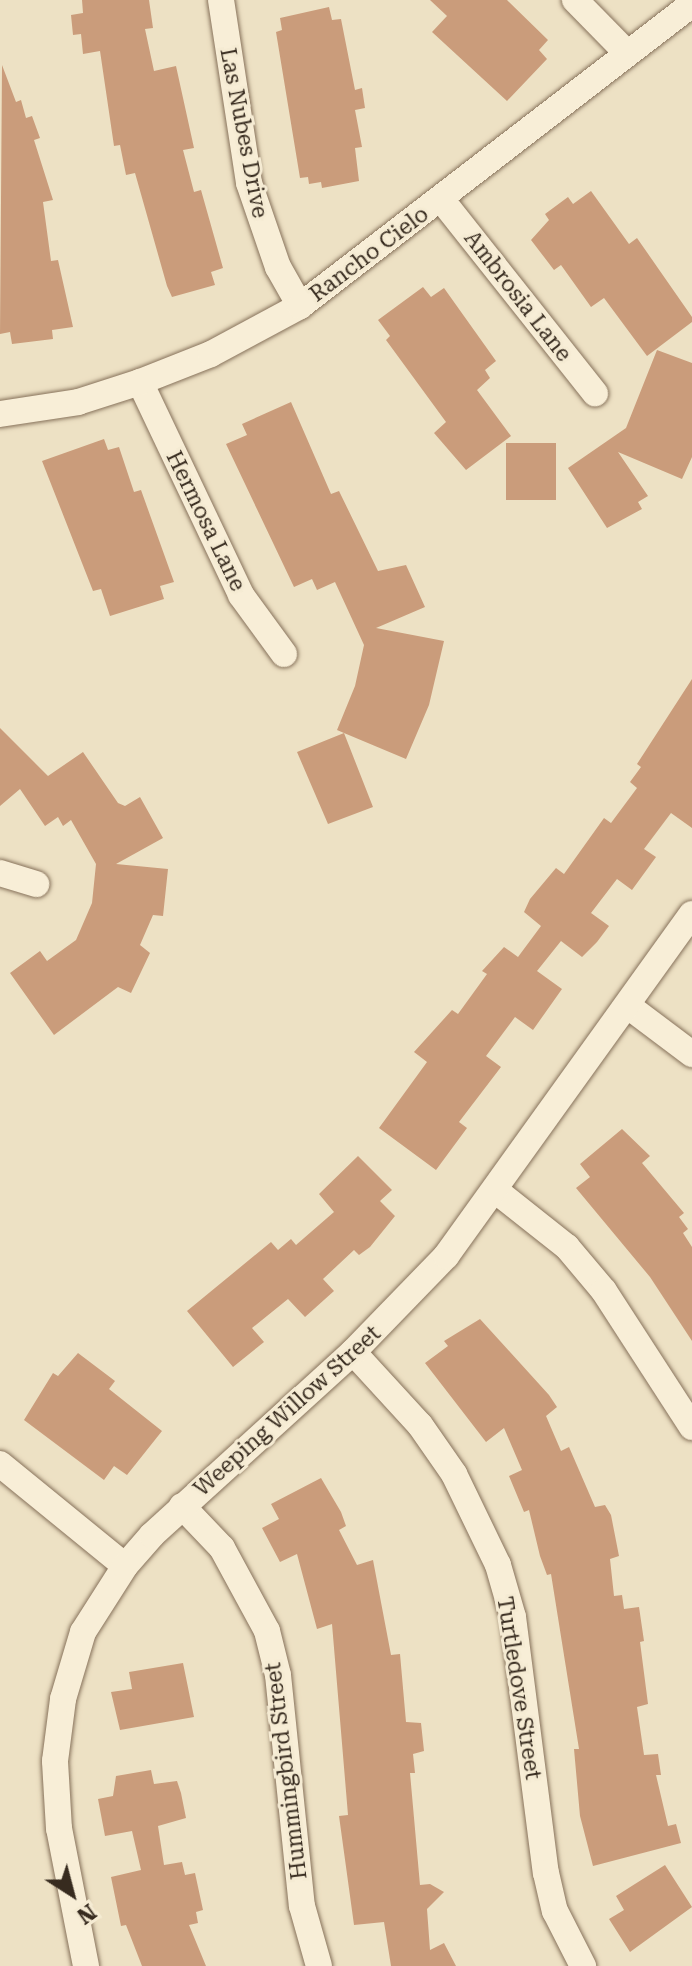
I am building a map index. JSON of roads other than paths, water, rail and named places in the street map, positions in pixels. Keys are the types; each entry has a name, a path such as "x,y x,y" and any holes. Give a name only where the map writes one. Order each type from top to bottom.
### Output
{"street":[{"name":"Las Nubes Drive","path":"221,0 249,183 278,267 300,306"},
{"path":"575,0 627,53"},
{"name":"Rancho Cielo","path":"0,414 78,402 140,382 211,354 300,306 692,4"},
{"name":"Ambrosia Lane","path":"441,199 595,393"},
{"name":"Hermosa Lane","path":"140,382 241,595 284,654"},
{"path":"0,873 36,884"},
{"name":"Weeping Willow Street","path":"86,1966 59,1829 55,1761 63,1699 83,1632 125,1566 182,1506 353,1352 446,1256 692,914"},
{"path":"628,1006 692,1054"},
{"path":"495,1190 567,1247 604,1291 692,1427"},
{"name":"Turtledove Street","path":"353,1352 420,1425 454,1474 498,1565 513,1617 546,1873 555,1911 583,1966"},
{"path":"0,1464 125,1566"},
{"name":"Hummingbird Street","path":"182,1506 222,1548 267,1631 278,1675 302,1906 319,1966"}]}
